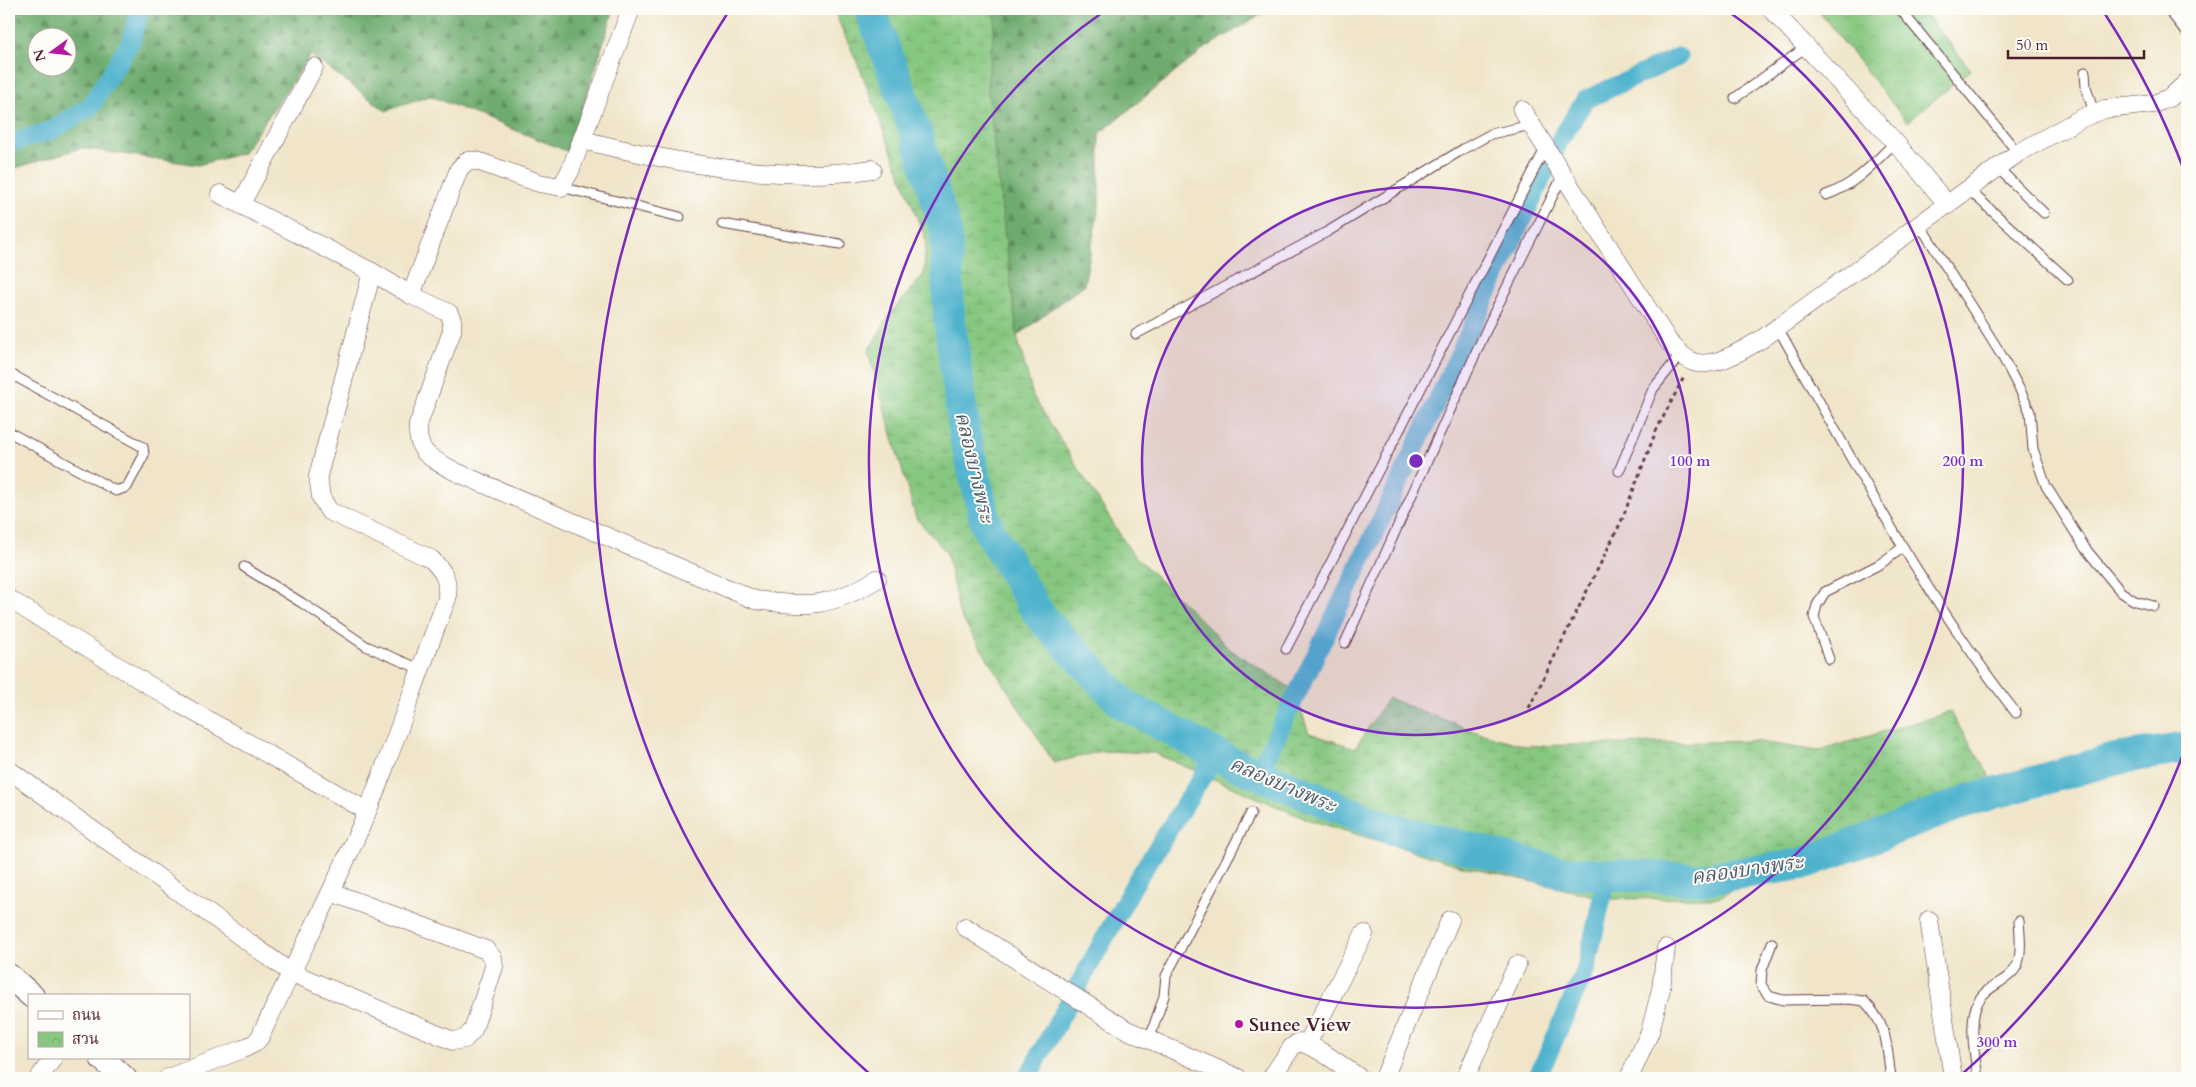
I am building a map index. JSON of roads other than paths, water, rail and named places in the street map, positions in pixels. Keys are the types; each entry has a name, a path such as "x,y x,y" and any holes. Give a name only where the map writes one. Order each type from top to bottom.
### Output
{"main road":[{"path":"9,976 30,994"},
{"path":"104,1060 124,1078"}],"street":[{"path":"411,295 459,169 467,161 477,161 539,183 561,187 570,171 631,9"},
{"path":"1771,9 1895,142 1948,205"},
{"path":"240,204 314,67"},
{"path":"1522,110 1668,342 1687,358 1708,363 1736,353 1778,328 2018,153 2094,113 2105,109 2154,104 2171,97 2187,82"},
{"path":"582,140 667,159 755,170 817,174 872,169"},
{"path":"220,194 372,272 411,295 449,312 452,320 452,331 418,425 417,440 422,451 438,462 456,472 755,600 795,606 824,603 853,594 877,579"},
{"path":"168,1078 255,1043 260,1037 290,972 331,892 367,811 446,598 447,584 443,570 430,559 329,511 321,497 318,476 372,272"},
{"path":"9,598 173,700 367,811"},
{"path":"9,770 290,972 453,1041 465,1039 473,1030 494,967 493,958 486,950 331,892"},
{"path":"1384,1078 1450,920"},
{"path":"1929,920 1953,1078"},
{"path":"965,928 1127,1030 1149,1040 1202,1072 1238,1078"},
{"path":"1307,1044 1364,934"},
{"path":"1629,1078 1650,1032 1661,989 1666,948"},
{"path":"1465,1078 1517,965"},
{"path":"1271,1078 1292,1047 1299,1042 1307,1044 1360,1078"},
{"path":"39,1078 52,1060"}],"lane":[{"path":"1900,9 2018,153"},
{"path":"2168,9 2187,33"},
{"path":"1735,98 1806,47"},
{"path":"2085,72 2086,86 2094,113"},
{"path":"1136,334 1327,232 1491,134 1531,125"},
{"path":"1826,194 1843,189 1855,181 1895,142"},
{"path":"1286,649 1546,147"},
{"path":"1998,168 2044,213"},
{"path":"1345,643 1494,315 1563,175"},
{"path":"561,187 680,217"},
{"path":"1969,190 2068,280"},
{"path":"722,224 840,244"},
{"path":"1920,225 2002,356 2021,392 2030,412 2033,449 2046,486 2085,548 2121,592 2135,601 2154,606"},
{"path":"1778,328 1902,548 1982,669 2016,713"},
{"path":"1619,471 1653,389 1687,358"},
{"path":"9,373 143,447 144,451 127,487 116,490 9,432"},
{"path":"1829,659 1814,617 1817,605 1825,592 1880,564 1902,548"},
{"path":"244,567 302,602 366,646 420,669"},
{"path":"1149,1040 1164,996 1166,976 1251,813"},
{"path":"1978,1078 1972,1032 1978,1002 1991,986 2012,973 2018,965 2020,952 2019,921"},
{"path":"1772,943 1762,970 1762,985 1769,996 1783,1000 1864,1000 1876,1013 1884,1027 1891,1078"}],"waterway":[{"path":"9,143 50,131 90,107 131,41 140,9"},
{"name":"คลองบางพระ","path":"870,9 916,133 946,232 949,318 965,437 987,527 1040,616 1123,704 1230,762 1386,827 1560,872 1702,879 1802,864 1973,799 2115,759 2187,748"},
{"path":"1258,774 1373,537 1559,142 1585,100 1678,57"},
{"path":"1027,1078 1135,883 1216,755"},
{"path":"1537,1078 1586,969 1607,875"}],"place":[{"name":"Sunee View","path":"1239,1024"}]}
